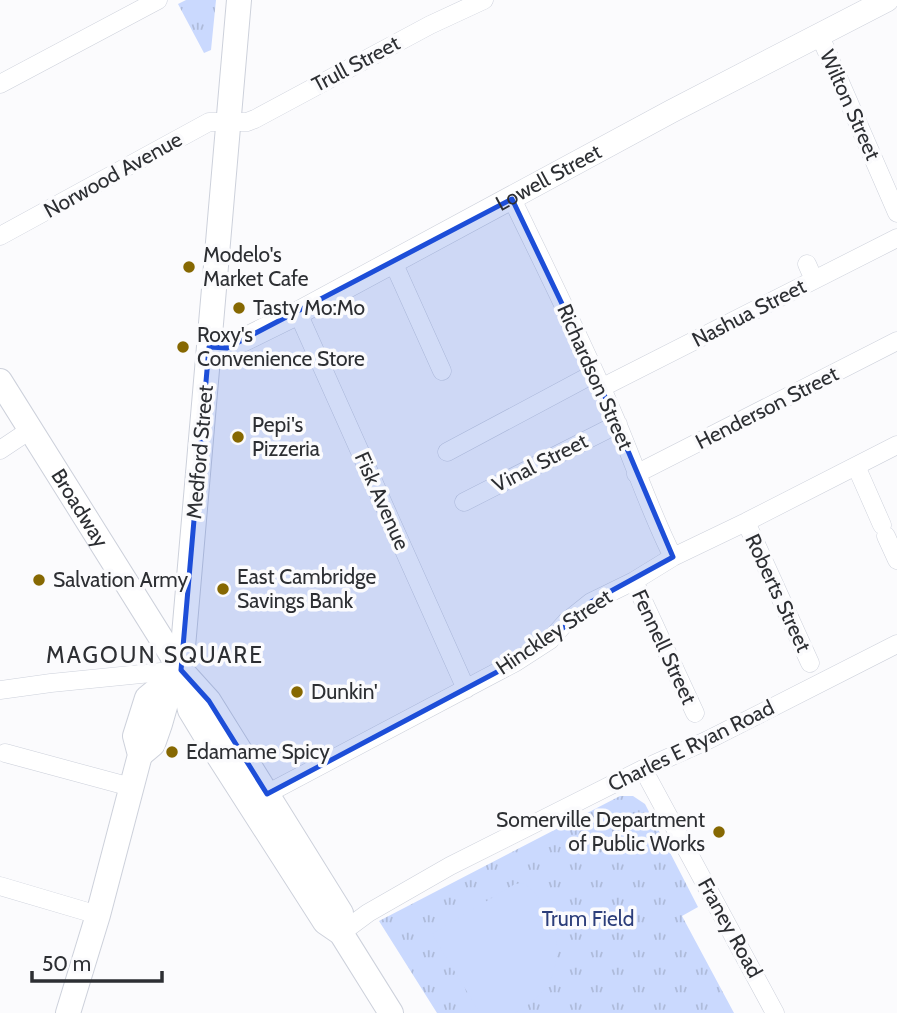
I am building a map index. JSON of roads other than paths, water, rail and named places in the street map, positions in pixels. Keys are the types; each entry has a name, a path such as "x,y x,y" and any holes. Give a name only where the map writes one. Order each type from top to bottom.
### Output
{"main road":[{"name":"Medford Street","path":"181,670 239,0"},
{"name":"Broadway","path":"0,382 181,670 209,701 258,798"},
{"name":"Broadway","path":"181,670 190,710 207,738 258,798 341,913 341,933 383,1009"},
{"path":"146,749 135,736 147,698 181,670"},
{"path":"68,1013 98,915 131,787 146,749 164,732 176,727 188,728 207,738"}],"street":[{"path":"0,84 158,0"},
{"name":"Trull Street","path":"228,122 255,119 430,25 484,0"},
{"name":"Lowell Street","path":"209,347 227,348 298,313 672,111 887,0"},
{"name":"Wilton Street","path":"820,36 897,213"},
{"name":"Norwood Avenue","path":"0,236 209,122 228,122"},
{"name":"Richardson Street","path":"512,199 618,424 636,474 673,557"},
{"name":"Nashua Street","path":"447,452 598,381 811,272 897,238"},
{"path":"392,263 442,371"},
{"name":"Fisk Avenue","path":"298,313 466,689"},
{"name":"Henderson Street","path":"636,474 897,341"},
{"name":"Vinal Street","path":"464,502 618,424"},
{"path":"0,450 30,430"},
{"name":"Hinckley Street","path":"258,798 516,662 550,640 590,602 634,581 673,557 897,445"},
{"path":"856,466 897,560"},
{"name":"Roberts Street","path":"746,522 810,663"},
{"name":"Fennell Street","path":"634,581 695,713"},
{"name":"Charles E Ryan Road","path":"341,933 368,913 450,866 897,644"},
{"path":"0,690 181,670"},
{"path":"5,753 131,787"},
{"name":"Franey Road","path":"643,769 775,1013"},
{"path":"0,886 98,915"}],"place":[{"name":"Modelo's Market Cafe","path":"189,267"},
{"name":"Tasty Mo:Mo","path":"239,308"},
{"name":"Roxy's Convenience Store","path":"183,347"},
{"name":"Pepi's Pizzeria","path":"238,437"},
{"name":"Salvation Army","path":"39,580"},
{"name":"East Cambridge Savings Bank","path":"223,589"},
{"name":"Dunkin'","path":"297,692"},
{"name":"Edamame Spicy","path":"172,752"},
{"name":"Somerville Department of Public Works","path":"719,832"}],"district":[{"name":"MAGOUN SQUARE","path":"155,655"}],"park label":[{"name":"Trum Field","path":"588,919"}]}
